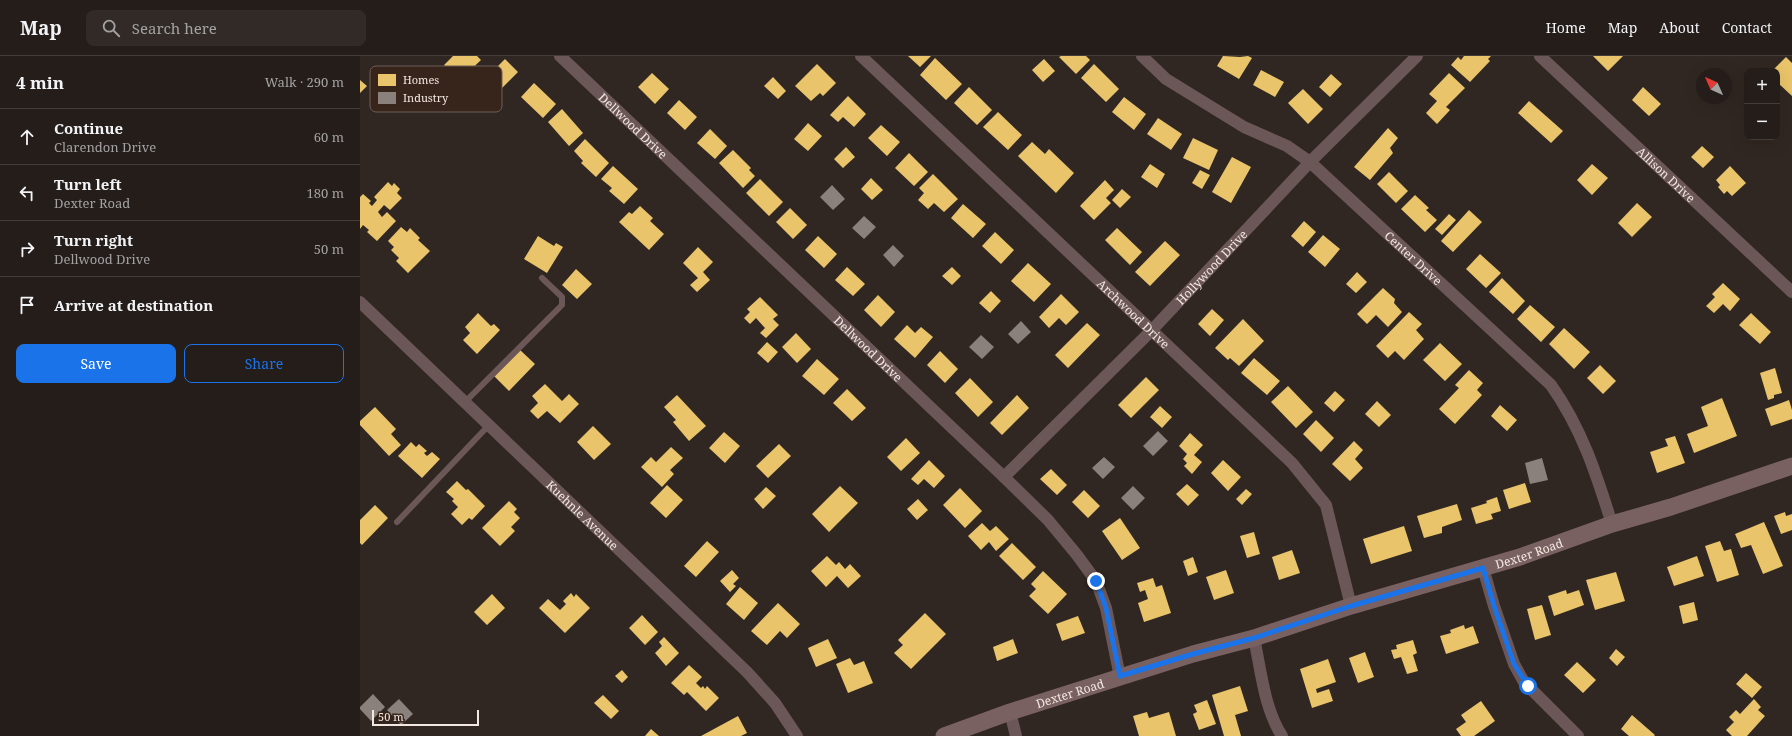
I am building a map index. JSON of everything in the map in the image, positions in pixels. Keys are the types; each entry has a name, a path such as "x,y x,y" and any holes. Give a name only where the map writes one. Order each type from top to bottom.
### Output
{"main road":[{"name":"Dexter Road","path":"944,736 1010,712 1120,676 1193,654 1254,638 1351,606 1520,557 1612,524 1671,507 1792,466"}],"street":[{"name":"Dellwood Drive","path":"560,56 1048,520 1096,581 1106,608 1120,676"},
{"name":"Archwood Drive","path":"861,56 1292,463 1326,505 1351,606"},
{"name":"Center Drive","path":"1142,56 1166,79 1244,127 1287,146 1310,162 1551,385 1568,409 1594,465 1612,524"},
{"name":"Hollywood Drive","path":"1004,477 1152,330 1310,162 1417,56"},
{"name":"Allison Drive","path":"1540,56 1792,292"},
{"name":"Kuehnle Avenue","path":"360,302 747,672 775,703 797,736"},
{"path":"1483,568 1494,606 1514,664 1524,682 1578,736"},
{"path":"1254,638 1268,702 1276,727 1282,736"},
{"path":"1010,712 1016,736"}],"lane":[{"path":"465,402 562,304 562,297 542,278"},
{"path":"397,522 489,425"}],"building: Homes":[{"path":"453,56 477,56 481,60 475,66 444,65"},
{"path":"908,56 931,56 920,67"},
{"path":"1086,56 1090,60 1076,74 1059,57"},
{"path":"1223,56 1248,56 1252,58 1239,79 1217,66"},
{"path":"1464,56 1491,56 1488,59 1490,61 1470,82 1451,65 1458,57 1461,60"},
{"path":"1593,56 1623,56 1608,71"},
{"path":"1786,57 1792,63 1792,96 1780,85 1780,68 1775,68"},
{"path":"935,58 962,84 946,100 920,75"},
{"path":"505,59 518,72 502,88 502,66 498,66"},
{"path":"1044,59 1055,71 1043,82 1032,70"},
{"path":"817,64 836,83 823,96 820,93 811,101 795,86"},
{"path":"1094,64 1119,89 1106,102 1081,78"},
{"path":"1261,70 1284,82 1275,97 1253,85"},
{"path":"652,73 669,89 655,104 638,87"},
{"path":"1449,73 1465,88 1446,107 1450,110 1437,124 1426,113 1437,101 1429,94"},
{"path":"1331,74 1342,84 1330,97 1319,87"},
{"path":"773,77 786,91 778,99 764,86"},
{"path":"360,80 367,86 360,93"},
{"path":"534,83 556,104 543,118 521,97"},
{"path":"969,87 992,110 977,125 954,103"},
{"path":"1643,87 1661,104 1649,116 1632,100"},
{"path":"1303,89 1323,109 1308,124 1288,103"},
{"path":"848,96 866,114 854,127 843,117 838,122 830,115"},
{"path":"1124,97 1146,114 1134,130 1112,112"},
{"path":"679,100 697,117 685,130 667,113"},
{"path":"1529,101 1563,131 1551,143 1518,113"},
{"path":"562,109 583,133 569,146 548,122"},
{"path":"998,112 1022,135 1008,150 983,127"},
{"path":"1158,118 1182,134 1171,150 1147,134"},
{"path":"808,123 822,136 808,151 794,139"},
{"path":"881,125 900,142 887,156 868,138"},
{"path":"1388,128 1398,138 1390,148 1393,153 1370,180 1354,167"},
{"path":"710,129 727,146 715,159 697,143"},
{"path":"1193,138 1218,150 1209,170 1183,158"},
{"path":"585,139 609,163 596,177 581,163 583,161 574,151"},
{"path":"1032,142 1045,154 1049,149 1074,173 1056,193 1018,156"},
{"path":"1702,146 1714,157 1703,168 1691,157"},
{"path":"846,147 855,157 843,168 834,159"},
{"path":"733,150 751,168 749,170 755,176 743,188 719,163"},
{"path":"909,153 928,172 914,186 895,168"},
{"path":"1232,157 1251,167 1231,203 1212,192"},
{"path":"1150,164 1165,174 1157,188 1141,177"},
{"path":"1592,164 1608,178 1592,195 1577,180"},
{"path":"613,166 638,189 624,204 609,191 612,188 601,179"},
{"path":"1730,166 1746,183 1732,196 1727,191 1724,194 1718,187 1720,185 1716,180"},
{"path":"1200,170 1210,175 1202,189 1192,183"},
{"path":"1389,172 1408,191 1396,203 1377,184"},
{"path":"933,174 958,199 944,212 934,203 928,209 918,200 924,193 919,188"},
{"path":"871,178 883,190 872,200 861,189"},
{"path":"760,179 783,202 769,216 746,193"},
{"path":"1105,180 1114,190 1106,198 1111,203 1094,220 1080,206"},
{"path":"388,182 392,186 394,183 400,189 397,193 402,198 390,210 384,205 378,212 382,217 387,212 396,221 377,241 367,232 369,230 363,225 360,229 360,197 363,194 371,201 369,203 372,206 377,200 374,197"},
{"path":"1122,189 1131,197 1120,208 1112,200"},
{"path":"1415,195 1429,208 1426,210 1437,220 1425,232 1401,209"},
{"path":"1637,203 1652,217 1632,237 1618,223"},
{"path":"963,204 986,224 973,238 951,218"},
{"path":"640,206 653,218 650,221 664,234 649,250 619,222 629,212 632,214"},
{"path":"790,208 807,225 793,239 776,222"},
{"path":"1469,210 1482,222 1453,252 1441,241"},
{"path":"1449,214 1456,220 1442,235 1435,229"},
{"path":"1304,221 1316,232 1303,247 1291,236"},
{"path":"401,227 407,232 410,228 420,238 418,240 430,251 408,273 396,261 399,258 391,250 394,247 388,241"},
{"path":"1117,228 1142,252 1130,265 1105,240"},
{"path":"995,232 1014,250 1001,264 982,246"},
{"path":"1323,235 1340,249 1325,267 1308,252"},
{"path":"538,236 554,246 556,243 563,247 547,273 524,259"},
{"path":"818,236 837,254 824,268 805,250"},
{"path":"1165,241 1180,255 1150,286 1135,272"},
{"path":"698,247 713,262 703,272 710,280 697,292 690,285 698,278 683,263"},
{"path":"1480,254 1501,273 1486,288 1466,269"},
{"path":"1028,263 1051,284 1034,302 1011,281"},
{"path":"847,267 865,284 853,296 835,280"},
{"path":"952,267 961,276 952,285 942,276"},
{"path":"576,269 592,284 577,299 562,285"},
{"path":"1357,272 1367,282 1356,293 1346,284"},
{"path":"1502,278 1525,301 1513,314 1489,292"},
{"path":"1723,283 1740,299 1730,311 1723,304 1714,313 1706,306 1715,297 1712,294"},
{"path":"1383,288 1395,299 1394,303 1402,312 1388,327 1376,315 1367,324 1357,314"},
{"path":"991,291 1001,301 990,313 979,303"},
{"path":"1061,294 1079,312 1066,325 1059,318 1049,328 1039,317"},
{"path":"878,295 895,312 881,327 864,310"},
{"path":"760,297 778,315 773,319 779,325 766,338 760,333 765,328 756,318 750,324 744,318 750,312 747,309"},
{"path":"1530,305 1555,327 1541,342 1517,319"},
{"path":"1212,309 1224,320 1210,336 1198,324"},
{"path":"1409,312 1422,324 1416,330 1424,339 1404,360 1395,351 1388,358 1376,346"},
{"path":"478,313 491,326 494,324 500,330 477,354 463,340 470,333 465,327"},
{"path":"1751,313 1771,332 1760,344 1739,325"},
{"path":"1243,319 1264,341 1239,366 1230,358 1228,360 1215,348"},
{"path":"1087,323 1100,335 1068,368 1055,355"},
{"path":"907,325 915,333 921,327 933,337 915,358 894,339"},
{"path":"1564,328 1590,352 1574,369 1549,344"},
{"path":"796,333 811,349 797,363 782,347"},
{"path":"767,342 778,352 768,363 757,353"},
{"path":"1440,343 1462,364 1445,381 1423,360"},
{"path":"519,349 535,364 509,391 493,375"},
{"path":"940,351 958,369 945,383 927,365"},
{"path":"1254,358 1280,381 1267,395 1241,373"},
{"path":"817,359 839,379 824,395 802,376"},
{"path":"1600,365 1616,381 1603,394 1587,378"},
{"path":"1775,368 1782,393 1774,395 1774,398 1768,400 1760,373"},
{"path":"1469,370 1483,383 1477,390 1482,395 1455,424 1439,409 1459,388 1455,385"},
{"path":"1146,377 1159,390 1131,418 1118,405"},
{"path":"970,378 993,402 978,417 955,393"},
{"path":"545,384 562,401 569,394 579,404 560,423 547,411 538,419 530,411 538,403 532,396"},
{"path":"1288,386 1313,412 1296,428 1271,402"},
{"path":"847,389 866,408 852,421 833,403"},
{"path":"1335,391 1345,400 1334,412 1324,403"},
{"path":"677,395 706,426 689,441 673,422 676,420 664,407"},
{"path":"1017,395 1029,408 1002,435 990,423"},
{"path":"1722,398 1737,436 1694,453 1687,434 1708,426 1701,407"},
{"path":"1789,400 1792,410 1792,419 1771,426 1765,409"},
{"path":"1377,401 1391,415 1379,427 1365,414"},
{"path":"1500,405 1517,420 1507,431 1491,416"},
{"path":"1160,406 1172,417 1162,428 1150,417"},
{"path":"375,407 396,429 391,434 401,445 389,456 360,425 360,421"},
{"path":"1316,420 1334,438 1321,452 1303,434"},
{"path":"593,426 611,444 594,460 577,442"},
{"path":"724,432 740,446 725,463 709,448"},
{"path":"1190,433 1203,445 1194,455 1202,462 1192,474 1184,466 1187,463 1183,459 1187,454 1179,446"},
{"path":"1675,436 1685,463 1657,473 1650,452 1668,446 1665,439"},
{"path":"906,438 920,453 901,471 887,457"},
{"path":"1354,441 1363,450 1355,459 1363,468 1350,481 1332,464"},
{"path":"411,442 416,447 419,444 427,451 424,453 427,456 432,452 440,459 422,478 398,456"},
{"path":"779,444 791,456 768,478 756,466"},
{"path":"671,447 683,458 670,470 674,474 662,487 641,467 651,457 656,462"},
{"path":"929,460 945,476 934,488 924,479 918,485 911,479"},
{"path":"1223,460 1241,477 1228,491 1211,473"},
{"path":"1051,469 1067,485 1057,495 1040,479"},
{"path":"457,481 466,490 468,489 485,506 472,520 469,518 462,525 451,514 458,507 452,501 454,499 446,492"},
{"path":"1525,483 1531,502 1509,509 1503,490"},
{"path":"1187,484 1199,495 1188,506 1176,494"},
{"path":"667,485 683,500 666,518 650,503"},
{"path":"840,486 858,503 829,532 812,514"},
{"path":"766,487 776,496 763,509 754,499"},
{"path":"960,488 982,511 965,528 943,505"},
{"path":"1246,489 1252,494 1242,505 1236,499"},
{"path":"1084,490 1100,506 1088,518 1072,502"},
{"path":"1497,497 1501,511 1491,514 1493,519 1476,524 1471,508 1487,503 1486,501"},
{"path":"918,499 928,510 917,520 907,509"},
{"path":"509,501 517,509 514,512 520,518 511,527 515,531 500,546 482,528"},
{"path":"1457,504 1462,520 1442,527 1442,533 1424,538 1417,516"},
{"path":"375,505 388,518 362,545 360,543 360,520"},
{"path":"1785,512 1786,516 1792,514 1792,530 1781,534 1774,516"},
{"path":"1120,518 1140,548 1122,560 1102,531"},
{"path":"1764,522 1783,566 1763,574 1751,545 1741,548 1735,534"},
{"path":"982,523 990,531 996,526 1009,539 996,551 989,542 981,550 968,536"},
{"path":"1404,526 1412,551 1371,564 1363,539"},
{"path":"1254,532 1260,554 1247,558 1240,536"},
{"path":"707,541 719,552 696,577 684,566"},
{"path":"1720,541 1724,551 1731,549 1739,575 1717,582 1705,546"},
{"path":"1012,543 1036,567 1023,580 999,556"},
{"path":"1292,550 1300,573 1279,580 1272,557"},
{"path":"827,556 836,565 839,562 845,569 850,564 861,576 848,588 837,576 826,587 811,571"},
{"path":"1697,556 1704,576 1674,586 1667,567"},
{"path":"1193,557 1198,572 1188,576 1183,561"},
{"path":"732,570 739,578 733,584 736,586 730,592 720,581"},
{"path":"1226,570 1234,593 1214,600 1206,577"},
{"path":"1043,571 1067,594 1048,614 1029,596 1036,589 1031,584"},
{"path":"1616,572 1625,601 1595,610 1586,580"},
{"path":"1153,578 1156,587 1162,585 1171,613 1144,622 1138,603 1148,599 1145,590 1140,592 1137,583"},
{"path":"740,587 758,603 744,620 726,604"},
{"path":"1566,590 1567,594 1579,590 1584,605 1554,616 1548,596"},
{"path":"571,593 574,597 576,594 590,608 565,633 539,608 548,599 560,610 566,604 563,601"},
{"path":"492,594 505,608 487,625 474,612"},
{"path":"1694,602 1698,620 1683,624 1679,606"},
{"path":"778,603 800,624 787,638 780,631 767,645 751,631"},
{"path":"1542,605 1551,635 1535,640 1527,609"},
{"path":"925,613 946,634 911,669 894,653 903,645 898,640"},
{"path":"642,615 658,632 645,645 629,628"},
{"path":"1078,616 1085,633 1062,641 1056,624"},
{"path":"1464,625 1465,629 1473,626 1479,643 1446,654 1440,636 1451,633 1450,630"},
{"path":"664,637 679,653 666,666 655,653 662,646 659,642"},
{"path":"828,639 837,658 816,667 808,648"},
{"path":"1013,639 1018,653 997,661 993,647"},
{"path":"1413,640 1417,653 1413,655 1418,671 1407,674 1401,657 1394,659 1391,650 1397,649 1396,645"},
{"path":"1616,649 1625,657 1617,666 1609,658"},
{"path":"1365,652 1374,677 1358,683 1349,658"},
{"path":"850,658 854,665 864,661 873,683 848,693 836,664"},
{"path":"1328,659 1336,682 1316,689 1317,693 1329,689 1333,701 1312,708 1300,669"},
{"path":"1577,662 1596,680 1583,693 1564,675"},
{"path":"689,665 702,677 696,683 701,688 703,686 705,689 707,686 719,698 706,711 687,692 684,695 671,683"},
{"path":"622,670 628,677 622,683 615,676"},
{"path":"1746,673 1762,687 1752,698 1736,684"},
{"path":"1240,686 1248,711 1235,715 1241,736 1224,736 1212,695"},
{"path":"603,695 619,711 611,719 594,703"},
{"path":"1754,699 1761,707 1758,710 1765,716 1747,736 1732,736 1726,730 1734,722 1729,717 1736,710 1740,714"},
{"path":"1207,700 1216,724 1199,730 1193,714 1197,712 1194,705"},
{"path":"1481,701 1495,721 1474,736 1461,736 1456,729 1466,722 1461,715"},
{"path":"1147,712 1149,718 1169,712 1176,736 1139,736 1133,716"},
{"path":"1632,715 1655,735 1629,736 1621,729"},
{"path":"738,716 747,733 741,736 701,736"},
{"path":"651,729 659,736 645,736"}],"building: Industry":[{"path":"832,185 845,199 833,210 820,197"},
{"path":"864,216 876,227 864,239 852,228"},
{"path":"893,245 904,256 894,267 883,255"},
{"path":"1021,321 1031,332 1018,344 1008,334"},
{"path":"981,335 994,347 982,359 969,347"},
{"path":"1158,431 1168,441 1153,456 1143,446"},
{"path":"1104,457 1115,467 1103,479 1092,468"},
{"path":"1542,458 1548,480 1530,484 1525,463"},
{"path":"1133,486 1145,498 1133,510 1121,498"},
{"path":"373,694 385,707 371,721 360,709 360,707"},
{"path":"399,699 413,714 401,725 387,710"}],"route":[{"path":"1096,581 1106,608 1120,676 1193,654 1254,638 1351,606 1483,568 1494,606 1514,664 1524,682 1528,686"}]}
